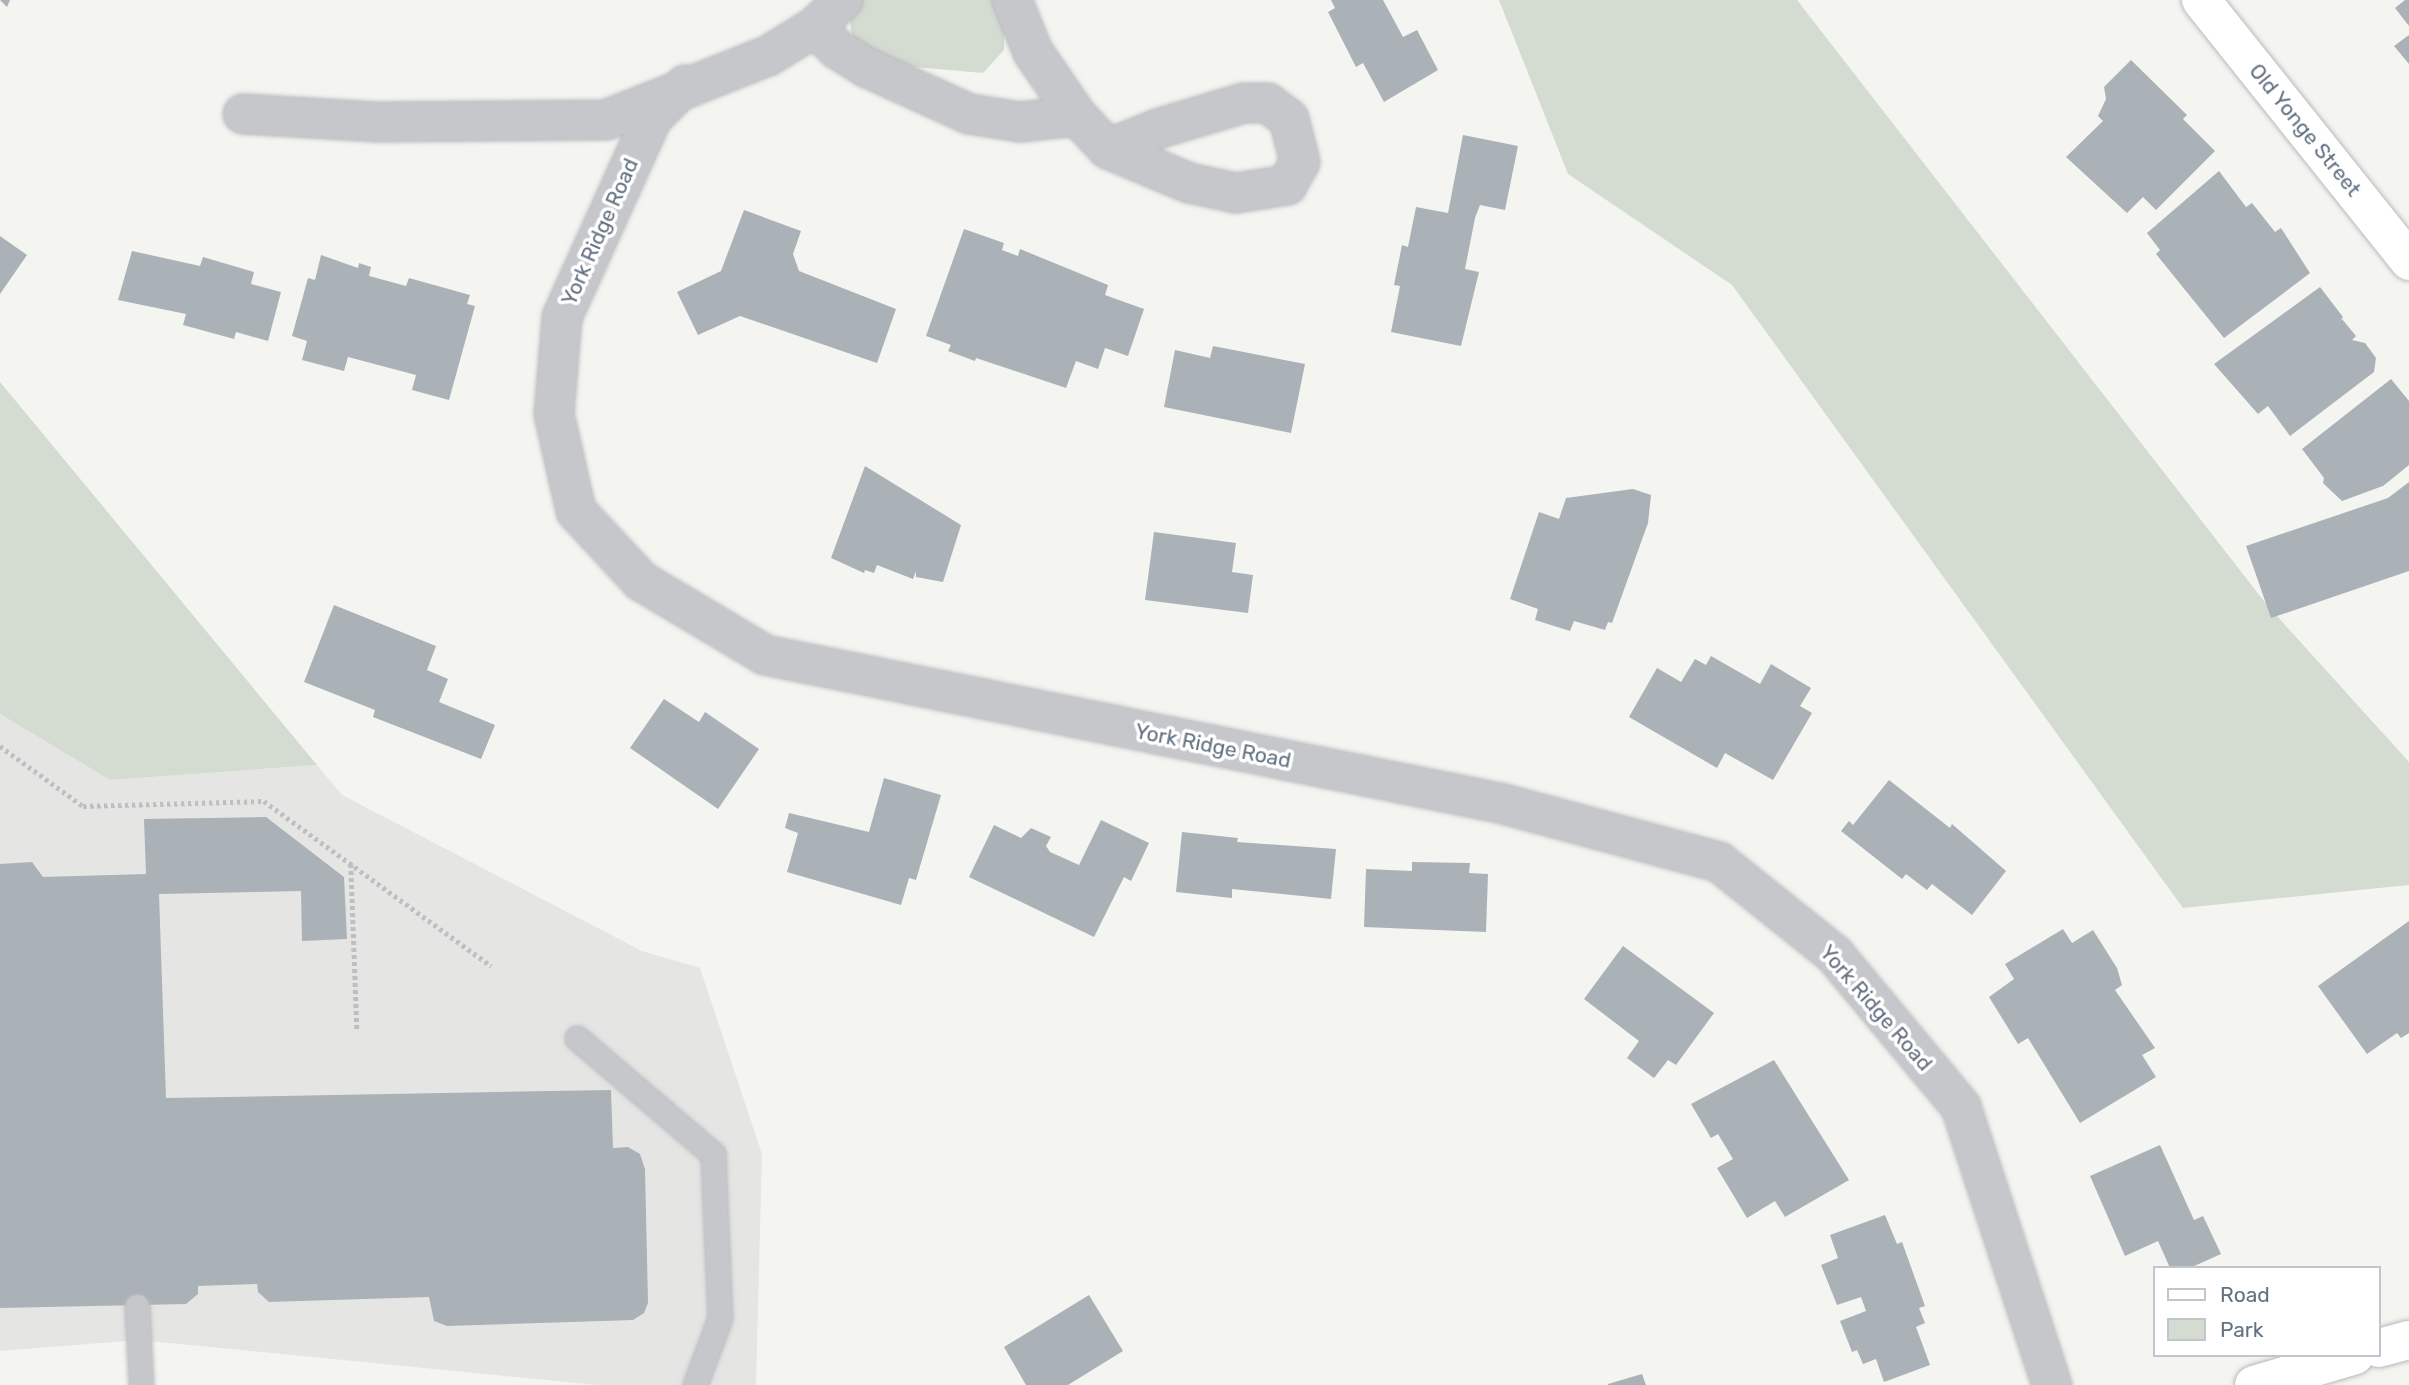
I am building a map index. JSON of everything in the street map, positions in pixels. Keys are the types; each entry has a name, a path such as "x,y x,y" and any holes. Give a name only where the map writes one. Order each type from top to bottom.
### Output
{"street":[{"name":"York Ridge Road","path":"243,114 376,122 606,120 685,85 768,56 815,27 842,0"},
{"path":"1012,0 1033,52 1077,116 1108,149"},
{"name":"Old Yonge Street","path":"2201,0 2409,261"},
{"path":"815,27 837,48 868,68 969,114 1020,122 1077,116"},
{"name":"York Ridge Road","path":"685,85 652,118 562,317 554,414 576,511 641,581 765,655 1504,804 1719,862 1834,954 1961,1107 2052,1385"},
{"path":"2381,1347 2409,1340"},
{"path":"2254,1385 2349,1357"}],"lane":[{"path":"577,1038 713,1154 720,1318 695,1385"},
{"path":"137,1306 141,1385"}],"path":[{"path":"0,746 83,806 264,801 491,966"},
{"path":"351,863 357,1031"}],"shaded area":[{"path":"0,714 110,780 317,765 342,795 642,951 700,968 762,1154 756,1385 597,1385 139,1340 0,1351"}],"green space":[{"path":"863,0 997,0 1005,15 1004,50 983,73 868,63 851,32 850,15"},
{"path":"1499,0 1797,0 2267,605 2409,762 2409,885 2183,908 1732,285 1568,174"},
{"path":"0,382 317,765 110,780 0,714"}],"building":[{"path":"0,0 10,0 7,7"},
{"path":"1331,0 1383,0 1403,37 1417,30 1438,70 1384,102 1363,63 1356,67 1328,12 1335,8"},
{"path":"2409,0 2409,26 2395,8"},
{"path":"2409,35 2409,64 2394,46"},
{"path":"2131,60 2187,115 2183,119 2215,151 2156,210 2143,197 2127,213 2066,157 2103,121 2098,116 2106,99 2104,87"},
{"path":"1463,135 1518,146 1505,210 1480,205 1475,218 1465,269 1479,272 1461,346 1391,332 1400,286 1394,285 1402,245 1408,247 1416,207 1448,213"},
{"path":"2219,171 2246,207 2252,203 2275,232 2281,228 2310,273 2224,338 2156,254 2160,250 2147,233"},
{"path":"744,210 801,231 793,254 799,271 896,309 877,363 740,316 698,335 677,292 721,271"},
{"path":"964,229 1004,243 1002,250 1018,256 1020,249 1108,285 1105,295 1144,309 1128,356 1105,348 1098,369 1076,361 1066,388 948,351 951,345 926,336"},
{"path":"0,236 27,255 0,294"},
{"path":"132,251 200,266 203,257 254,272 251,284 281,292 268,341 236,332 234,339 183,325 186,314 118,300"},
{"path":"321,255 358,268 359,263 371,267 369,276 406,286 409,278 470,295 467,304 475,306 449,400 412,390 416,375 348,357 344,371 302,360 307,341 292,336 308,278 315,280"},
{"path":"2320,287 2343,317 2339,322 2342,319 2356,336 2352,340 2365,343 2376,358 2374,372 2290,436 2268,406 2258,414 2214,364"},
{"path":"1213,346 1305,364 1291,433 1164,407 1175,350 1210,358"},
{"path":"2391,379 2409,401 2409,465 2383,486 2342,501 2323,483 2324,478 2302,449"},
{"path":"865,466 961,525 943,582 916,577 916,571 913,579 877,565 874,573 865,570 864,573 831,558"},
{"path":"2409,482 2409,571 2271,618 2246,546 2388,498"},
{"path":"1633,489 1651,495 1648,523 1612,623 1608,622 1605,630 1574,621 1570,631 1535,620 1538,609 1510,599 1539,512 1559,519 1566,498"},
{"path":"1154,532 1236,543 1232,572 1253,575 1248,613 1145,600"},
{"path":"334,605 436,646 427,670 448,679 439,702 495,725 481,759 373,717 375,710 304,682"},
{"path":"1711,656 1760,684 1771,664 1811,688 1800,706 1812,713 1773,780 1725,753 1717,768 1629,717 1657,668 1681,682 1695,659 1706,665"},
{"path":"664,699 699,722 705,712 759,749 718,809 630,748"},
{"path":"884,778 941,795 916,880 909,878 901,905 787,872 798,833 785,828 789,813 869,832"},
{"path":"1889,780 1950,828 1952,824 2006,871 1972,915 1932,884 1927,890 1906,874 1902,879 1841,831 1849,821 1853,825"},
{"path":"266,817 344,877 347,939 302,941 301,891 159,894 166,1098 611,1090 613,1148 628,1147 640,1154 645,1169 648,1303 644,1313 633,1320 447,1326 434,1321 429,1297 269,1302 258,1292 257,1284 198,1286 198,1294 186,1304 0,1308 0,864 32,862 43,877 146,874 144,819"},
{"path":"1101,820 1149,843 1131,881 1124,877 1094,937 969,877 994,825 1021,838 1031,828 1051,837 1046,846 1050,852 1079,865"},
{"path":"1182,832 1238,838 1237,842 1336,849 1331,899 1232,889 1232,898 1176,892"},
{"path":"1412,862 1470,863 1469,873 1488,874 1486,932 1364,927 1366,869 1412,871"},
{"path":"2409,921 2409,1033 2401,1038 2397,1033 2367,1054 2318,986"},
{"path":"2063,929 2072,943 2093,930 2117,968 2122,985 2115,990 2155,1048 2142,1055 2156,1077 2080,1123 2028,1038 2018,1044 1989,997 2014,979 2005,964"},
{"path":"1623,946 1714,1013 1676,1065 1668,1060 1654,1078 1627,1058 1639,1041 1584,999"},
{"path":"1774,1060 1849,1180 1785,1217 1775,1201 1747,1218 1717,1168 1733,1159 1718,1134 1711,1138 1691,1104"},
{"path":"2160,1145 2194,1220 2203,1216 2221,1254 2194,1266 2169,1266 2158,1241 2125,1256 2090,1176"},
{"path":"1885,1215 1897,1244 1902,1242 1925,1306 1919,1308 1925,1323 1916,1327 1930,1365 1884,1382 1876,1359 1863,1364 1857,1350 1852,1352 1840,1321 1866,1311 1861,1297 1837,1305 1821,1265 1838,1258 1830,1235"},
{"path":"1089,1295 1123,1351 1068,1385 1026,1385 1004,1347"},
{"path":"1642,1374 1646,1385 1608,1385 1608,1384"}]}
